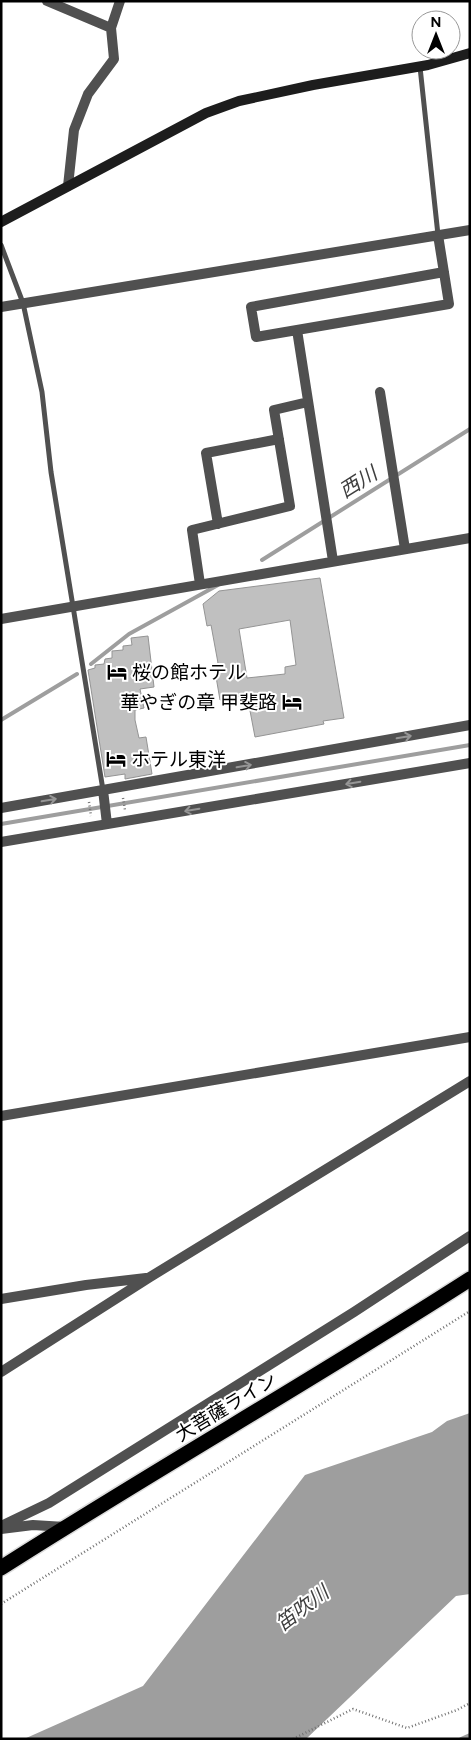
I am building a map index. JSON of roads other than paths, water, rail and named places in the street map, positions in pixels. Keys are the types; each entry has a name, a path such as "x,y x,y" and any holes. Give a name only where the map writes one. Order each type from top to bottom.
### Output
{"highway":[{"name":"大菩薩ライン","path":"1,1568 65,1527 290,1392 470,1279"}],"main road":[{"path":"1,222 206,113 239,101 312,85 420,66 470,53"}],"street":[{"path":"47,1 111,28"},
{"path":"68,186 74,130 88,94 114,59 111,28 120,1"},
{"path":"1,307 470,230"},
{"path":"438,235 444,272 449,304 256,337 251,307 444,272"},
{"path":"297,330 333,562"},
{"path":"380,392 405,549"},
{"path":"200,584 192,530 290,506 274,410 308,402"},
{"path":"218,524 206,453 279,439"},
{"path":"1,619 470,538"},
{"path":"1,808 470,725"},
{"path":"1,842 470,763"},
{"path":"103,790 108,824"},
{"path":"1,1116 470,1037"},
{"path":"1,1372 150,1277 470,1081"},
{"path":"1,1528 49,1503 354,1312 470,1236"},
{"path":"1,1300 86,1285 150,1277"},
{"path":"1,1528 33,1525 65,1527"}],"lane":[{"path":"420,66 438,235"},
{"path":"1,245 23,303 42,392 51,472 103,790"}],"water":[{"name":"笛吹川","path":"470,1413 470,1594 456,1596 306,1739 24,1739 143,1686 305,1475 432,1432 447,1421"}],"waterway":[{"name":"西川","path":"262,560 470,429"},
{"name":"西川","path":"91,664 129,634 218,585"},
{"name":"西川","path":"1,720 77,674"},
{"path":"1,824 470,745"},
{"path":"461,1739 470,1735"}],"place":[{"name":"桜の館ホテル","path":"117,672"},
{"name":"華やぎの章 甲斐路","path":"292,702"},
{"name":"ホテル東洋","path":"116,759"}]}
